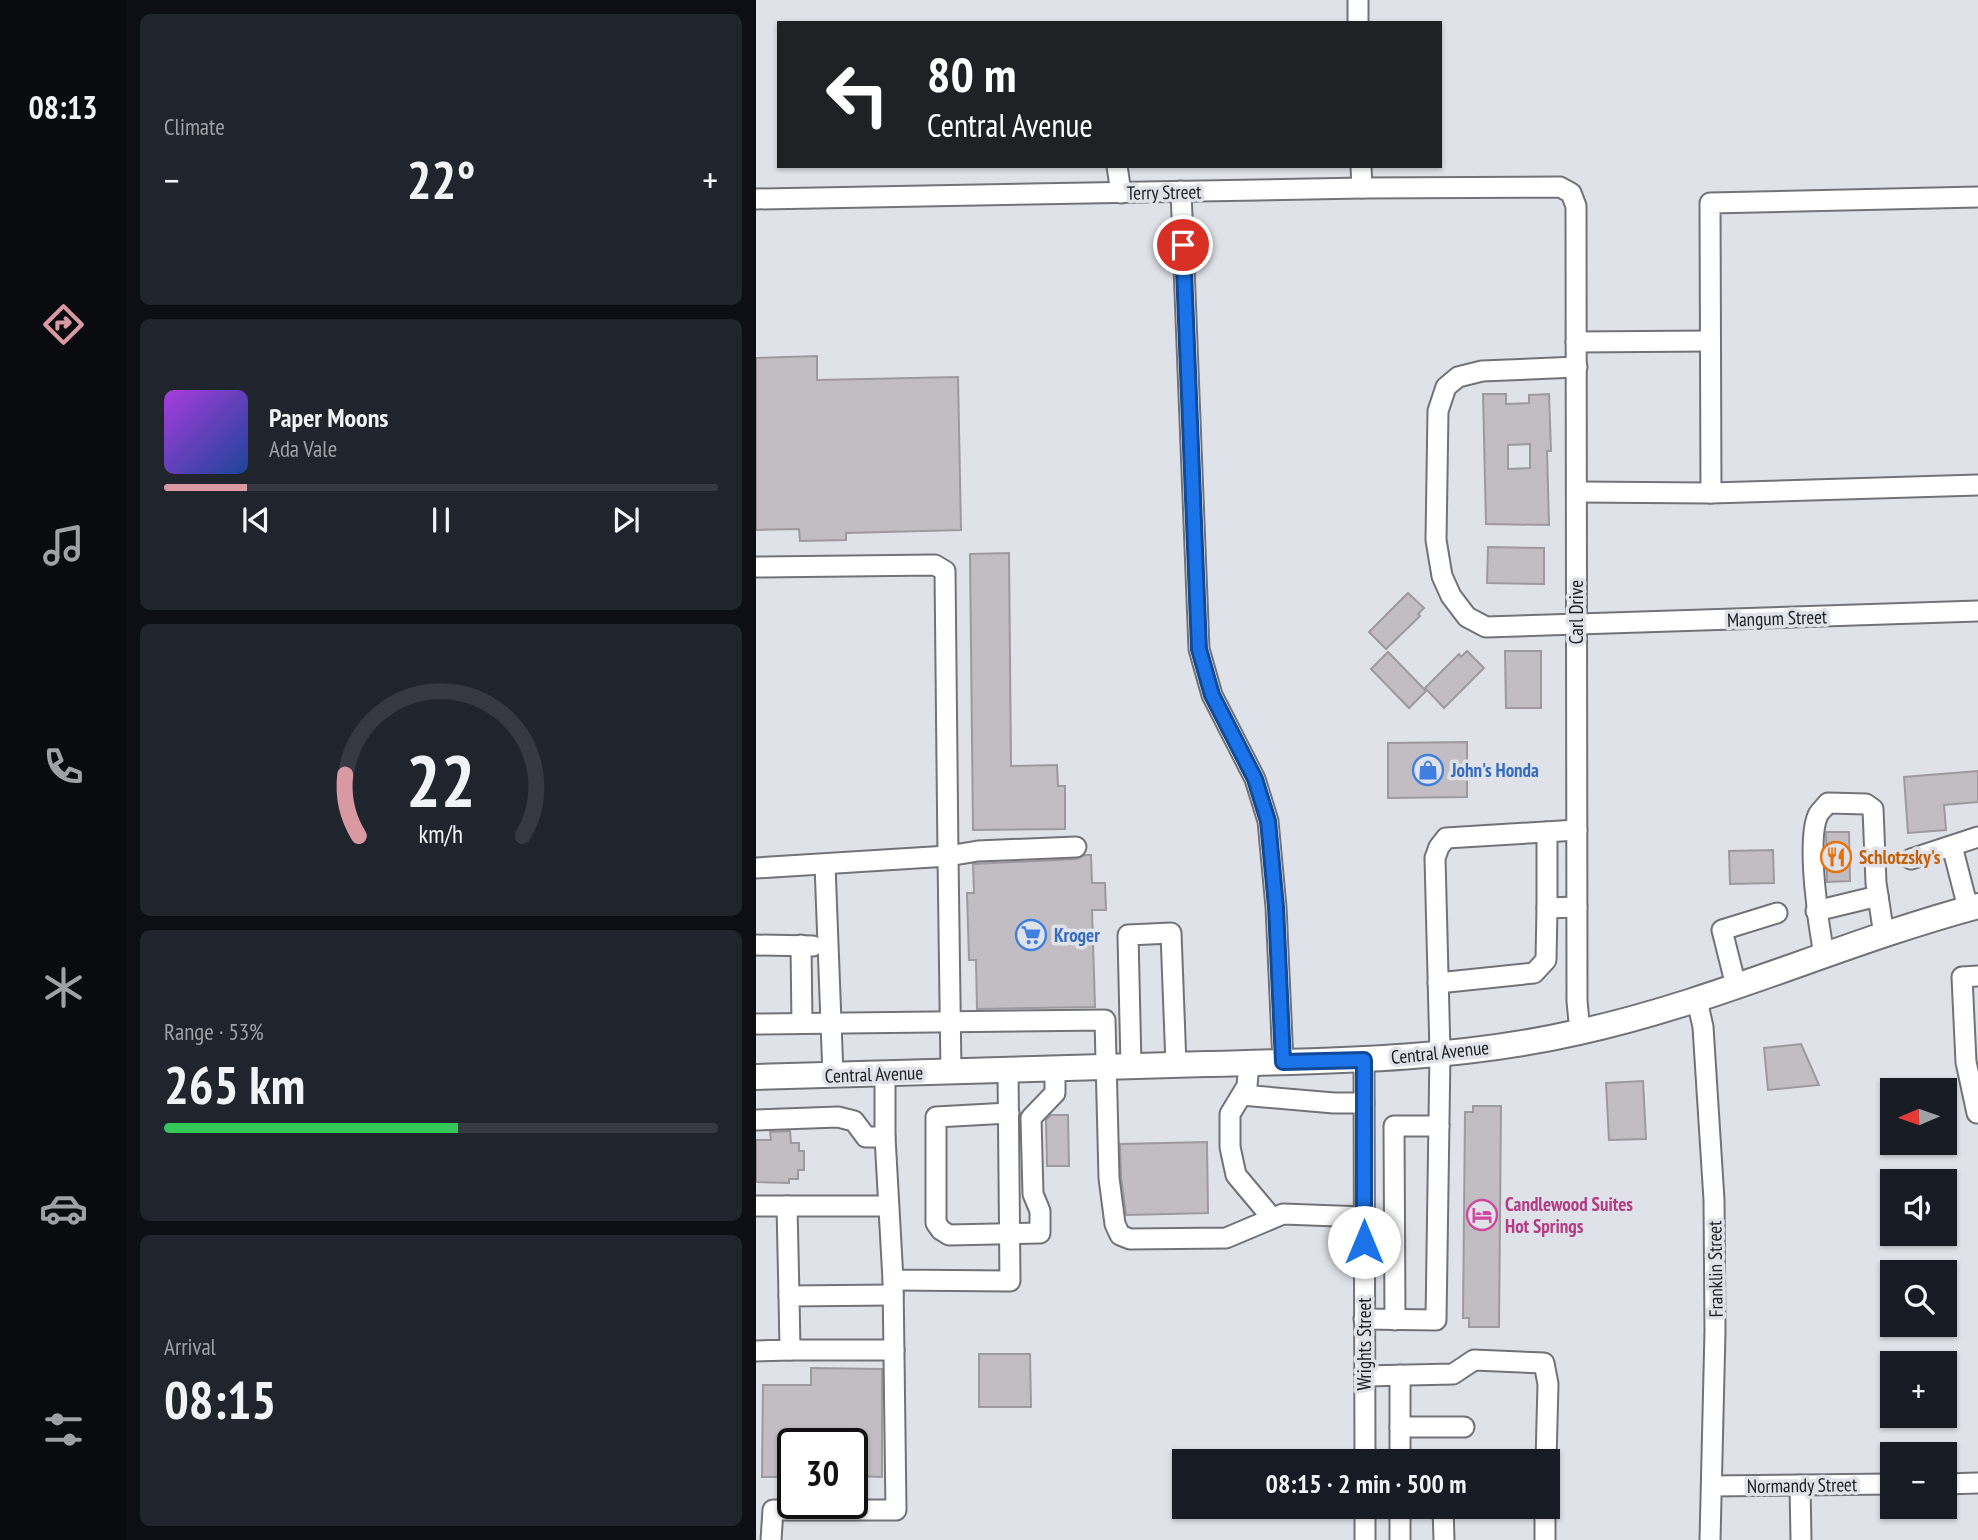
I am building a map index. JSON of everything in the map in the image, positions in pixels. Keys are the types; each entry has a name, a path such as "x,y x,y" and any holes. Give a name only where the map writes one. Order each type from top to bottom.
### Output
{"main road":[{"name":"Central Avenue","path":"756,1077 1364,1060 1509,1045 1580,1032 1697,1000 1973,907"}],"street":[{"path":"1358,0 1358,21"},
{"path":"1117,168 1121,192"},
{"path":"1362,168 1362,188"},
{"name":"Terry Street","path":"756,199 1362,188 1560,187 1570,193"},
{"path":"1181,191 1199,649 1212,695 1255,779 1268,821 1276,907 1283,1062"},
{"name":"Carl Drive","path":"1570,193 1576,206 1577,1001 1580,1032"},
{"path":"1711,493 1710,203 1978,197"},
{"path":"1576,342 1710,341"},
{"name":"Mangum Street","path":"1577,367 1482,371 1458,377 1447,387 1438,411 1436,540 1442,576 1451,596 1467,617 1486,627 1978,611"},
{"path":"1577,492 1711,493 1978,485"},
{"path":"756,567 935,565 945,571 951,1072"},
{"path":"1824,956 1816,911 1814,836 1818,814 1829,803 1866,804 1873,808 1878,896 1884,935"},
{"path":"1364,1319 1436,1320 1440,1053 1435,858 1439,847 1446,838 1577,830"},
{"path":"1438,983 1534,973 1546,960 1547,832"},
{"path":"1911,859 1978,837"},
{"path":"1952,846 1973,907"},
{"path":"756,867 825,865 948,856 978,851 1076,847"},
{"path":"825,865 833,1075"},
{"path":"1816,911 1878,896"},
{"path":"1547,908 1577,907"},
{"path":"1737,986 1722,930 1777,913"},
{"path":"1131,1066 1128,935 1171,933 1176,1065"},
{"path":"756,945 828,946"},
{"path":"801,946 802,1023"},
{"path":"1978,976 1962,977 1971,1013 1966,1062 1978,1117"},
{"name":"Franklin Street","path":"1697,1000 1703,1027 1714,1200 1715,1331 1710,1540"},
{"path":"756,1024 1105,1020 1109,1178 1115,1224 1121,1235 1130,1239 1226,1238 1283,1214 1364,1217"},
{"name":"Wrights Street","path":"1364,1060 1364,1449"},
{"path":"1249,1063 1247,1086 1230,1114 1230,1147 1236,1175 1272,1218"},
{"path":"1009,1113 936,1117 936,1223 949,1235 1040,1233 1040,1211 1033,1194 1031,1118 1055,1093 1055,1069"},
{"path":"789,1296 1010,1281 1008,1070"},
{"path":"771,1540 773,1510 896,1510 893,1288 884,1137 885,1073"},
{"path":"1242,1095 1364,1103"},
{"path":"756,1121 838,1117 854,1121 866,1137 884,1137"},
{"path":"1395,1320 1394,1126 1439,1126"},
{"path":"756,1206 888,1206"},
{"path":"787,1206 790,1350"},
{"path":"756,1351 894,1350"},
{"path":"1364,1376 1453,1374 1474,1360 1544,1363 1548,1384 1546,1449"},
{"path":"1400,1375 1400,1449"},
{"path":"1400,1427 1464,1427"},
{"path":"1957,1484 1978,1483"},
{"name":"Normandy Street","path":"1712,1486 1880,1484"},
{"path":"1800,1485 1801,1540"},
{"path":"1365,1519 1365,1540"},
{"path":"1400,1519 1401,1540"},
{"path":"1443,1519 1444,1540"},
{"path":"1545,1519 1545,1540"}],"building":[{"path":"817,356 817,380 958,377 961,530 846,533 846,540 800,541 799,529 756,530 756,358"},
{"path":"1483,394 1506,394 1506,404 1529,403 1529,395 1549,394 1549,525 1486,524","holes":["1530,444 1530,468 1508,469 1508,445"]},
{"path":"1488,547 1544,548 1544,584 1487,583"},
{"path":"1009,553 1011,766 1057,765 1058,786 1065,786 1065,829 973,830 970,554"},
{"path":"1408,593 1424,608 1418,614 1420,616 1386,649 1369,632"},
{"path":"1467,651 1484,668 1444,708 1425,688 1459,654 1461,657"},
{"path":"1505,651 1541,651 1541,708 1506,708"},
{"path":"1388,652 1426,691 1409,708 1371,669"},
{"name":"John's Honda","path":"1467,742 1467,797 1388,798 1388,743"},
{"path":"1978,771 1978,802 1944,805 1946,830 1908,833 1904,777"},
{"name":"Schlotzsky's","path":"1826,832 1849,832 1850,881 1827,882"},
{"path":"1773,850 1774,883 1730,884 1729,851"},
{"name":"Kroger","path":"1091,855 1092,883 1105,883 1106,910 1092,910 1095,1007 977,1009 976,960 969,960 967,893 974,893 973,864 1076,859"},
{"path":"1801,1044 1819,1085 1768,1090 1764,1048"},
{"path":"1643,1081 1646,1139 1609,1140 1606,1083"},
{"name":"Candlewood Suites Hot Springs","path":"1473,1106 1501,1106 1499,1327 1469,1327 1469,1318 1463,1318 1465,1112 1473,1112"},
{"path":"1051,1115 1068,1115 1069,1166 1047,1166 1046,1120"},
{"path":"790,1131 791,1143 799,1143 799,1151 804,1151 804,1170 798,1170 798,1179 789,1179 789,1183 756,1182 756,1140 771,1140 770,1132"},
{"path":"1207,1142 1208,1213 1126,1215 1120,1144"},
{"path":"979,1354 1030,1354 1031,1407 979,1407"},
{"path":"811,1368 882,1369 882,1477 868,1477 868,1428 777,1428 777,1477 762,1477 763,1385 811,1385"}],"place":[{"name":"John's Honda","path":"1428,770"},
{"name":"Schlotzsky's","path":"1836,857"},
{"name":"Kroger","path":"1031,935"},
{"name":"Candlewood Suites Hot Springs","path":"1482,1215"}],"route":[{"path":"1183,245 1199,649 1212,695 1255,779 1268,821 1276,907 1283,1062 1364,1060 1364,1242"}]}
